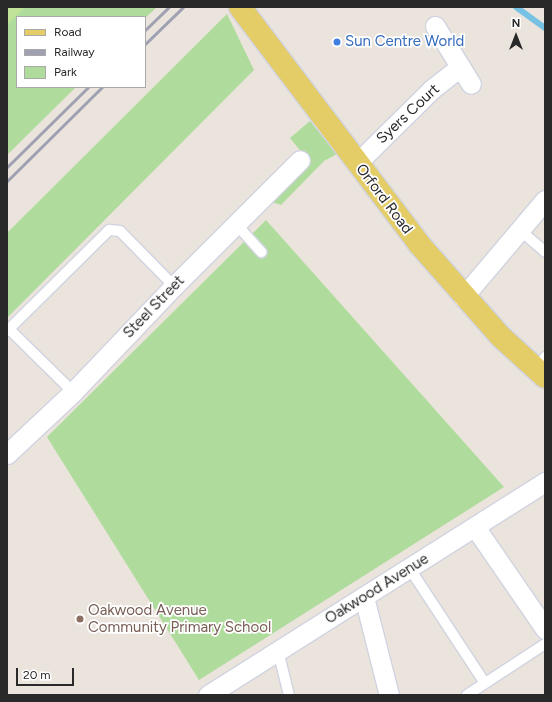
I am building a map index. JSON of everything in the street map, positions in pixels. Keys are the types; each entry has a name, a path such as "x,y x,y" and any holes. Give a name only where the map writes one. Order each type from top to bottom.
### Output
{"main road":[{"name":"Orford Road","path":"242,8 357,163 463,297 500,336 542,368"}],"street":[{"path":"435,26 471,84"},
{"name":"Syers Court","path":"357,163 432,89 460,67"},
{"name":"Steel Street","path":"7,454 73,392 174,286 300,160"},
{"path":"463,297 545,200"},
{"name":"Oakwood Avenue","path":"208,695 410,569 544,483"},
{"path":"475,527 545,629"},
{"path":"364,598 389,695"}],"lane":[{"path":"236,224 261,252"},
{"path":"73,392 8,330 109,230 120,231 174,286"},
{"path":"520,230 545,252"},
{"path":"410,569 484,683"},
{"path":"467,695 545,644"},
{"path":"278,651 289,695"}],"green space":[{"path":"7,7 157,7 146,17 16,16 16,88 75,88 7,155"},
{"path":"7,7 25,7 7,25"},
{"path":"227,14 254,70 7,318 7,233"},
{"path":"310,121 337,154 324,161 281,205 269,201 307,159 290,138"},
{"path":"266,220 504,487 199,680 47,437"}],"waterway":[{"path":"516,7 545,28"}],"railway":[{"path":"146,29 169,7"},
{"path":"146,43 183,7"},
{"path":"7,167 87,88"},
{"path":"7,181 101,88"}],"place":[{"name":"Sun Centre World","path":"337,42"},
{"name":"Oakwood Avenue Community Primary School","path":"80,619"}]}
